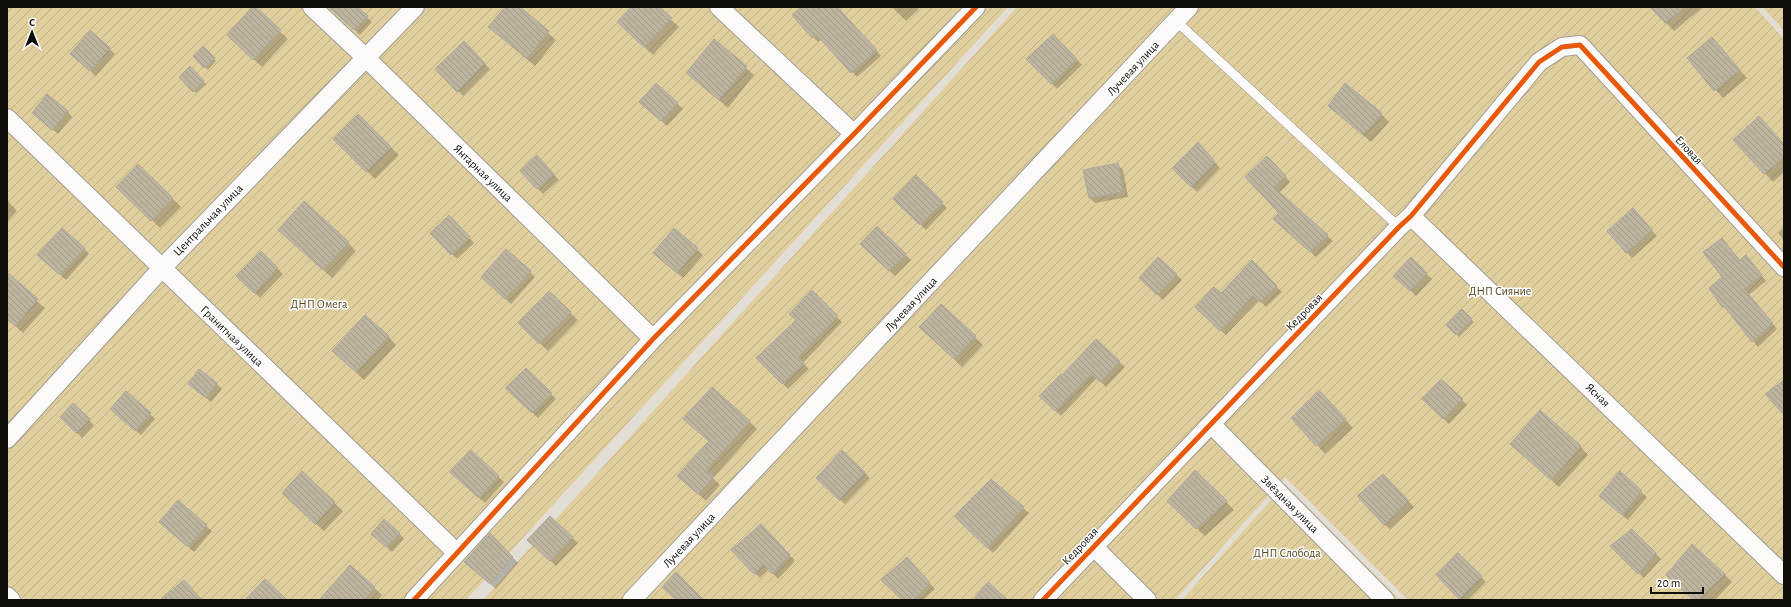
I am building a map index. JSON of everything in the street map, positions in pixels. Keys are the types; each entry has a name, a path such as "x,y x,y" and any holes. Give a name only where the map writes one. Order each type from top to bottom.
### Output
{"street":[{"name":"Янтарная улица","path":"312,7 653,339"},
{"name":"Центральная улица","path":"7,439 162,268 415,7"},
{"path":"719,7 854,134"},
{"path":"414,600 653,339 976,7"},
{"name":"Лучевая улица","path":"632,600 1189,7"},
{"name":"Кедровая","path":"1042,600 1405,221 1539,62 1562,47 1580,45"},
{"name":"Еловая","path":"1580,45 1784,268"},
{"name":"Гранитная улица","path":"7,118 457,553"},
{"name":"Ясная","path":"1405,221 1784,575"},
{"name":"Звёздная улица","path":"1211,424 1385,600"},
{"path":"1093,546 1147,600"},
{"path":"7,596 11,600"}],"lane":[{"path":"1176,21 1405,221"}],"green space":[{"name":"ДНП Омега","path":"7,7 1008,7 466,600 7,600"},
{"name":"ДНП Сияние","path":"1017,7 1755,7 1784,39 1784,600 1408,600 1285,477 1175,600 483,600"},
{"path":"1763,7 1784,7 1784,31"},
{"name":"ДНП Слобода","path":"1285,484 1400,600 1182,600"}],"building":[{"path":"252,7 256,7 281,30 253,60 227,35"},
{"path":"329,7 358,7 368,16 354,30"},
{"path":"505,7 520,7 549,31 527,58 488,27"},
{"path":"631,7 660,7 672,18 644,47 617,22"},
{"path":"801,7 837,7 877,50 851,73 816,34 812,38 792,15"},
{"path":"1650,7 1685,7 1665,23"},
{"path":"90,30 110,48 90,71 70,54"},
{"path":"1053,34 1077,59 1051,84 1026,59"},
{"path":"1712,37 1740,70 1714,91 1687,58"},
{"path":"714,39 747,66 719,100 686,73"},
{"path":"464,41 485,63 457,92 435,69"},
{"path":"203,46 215,58 204,68 193,56"},
{"path":"190,66 204,81 193,92 179,77"},
{"path":"656,83 678,103 661,121 639,102"},
{"path":"1345,83 1382,113 1363,135 1328,106"},
{"path":"47,94 68,111 52,130 32,113"},
{"path":"358,114 391,147 366,172 333,139"},
{"path":"1759,116 1784,144 1784,157 1764,174 1733,140"},
{"path":"1198,142 1215,162 1191,187 1172,168"},
{"path":"537,155 554,174 537,189 520,171"},
{"path":"1267,156 1286,176 1274,187 1328,235 1310,252 1273,219 1279,213 1245,177"},
{"path":"1118,163 1123,192 1089,198 1083,170"},
{"path":"138,164 173,198 151,221 116,187"},
{"path":"916,175 943,202 920,225 893,199"},
{"path":"304,201 349,242 323,270 278,230"},
{"path":"1633,208 1652,230 1626,253 1607,231"},
{"path":"449,215 470,237 451,255 430,233"},
{"path":"877,226 906,254 889,271 860,244"},
{"path":"62,228 85,248 60,275 37,255"},
{"path":"674,228 698,248 677,273 653,253"},
{"path":"1722,238 1740,261 1746,255 1762,275 1744,289 1773,323 1752,342 1724,306 1722,307 1709,288 1722,277 1703,252"},
{"path":"506,249 531,271 505,299 481,277"},
{"path":"261,251 278,268 254,293 236,276"},
{"path":"1158,257 1177,274 1157,295 1139,278"},
{"path":"1411,257 1427,273 1410,291 1393,276"},
{"path":"1252,260 1277,286 1260,302 1253,296 1220,331 1195,307 1214,287 1221,293"},
{"path":"7,272 38,299 15,326 7,319"},
{"path":"812,290 838,316 798,357 804,363 782,384 756,358 796,320 789,314"},
{"path":"549,291 571,312 539,344 518,323"},
{"path":"941,304 976,336 954,359 919,327"},
{"path":"1462,309 1472,319 1456,335 1446,325"},
{"path":"365,315 389,336 356,372 332,351"},
{"path":"1096,339 1120,361 1100,382 1091,374 1055,411 1039,396 1061,374 1062,375"},
{"path":"526,368 552,393 532,413 505,388"},
{"path":"199,369 217,383 206,398 188,384"},
{"path":"1441,379 1463,399 1443,419 1422,399"},
{"path":"1784,380 1784,415 1765,394"},
{"path":"712,387 750,421 706,470 714,477 698,494 677,476 709,441 683,419"},
{"path":"1319,390 1346,419 1316,446 1291,418"},
{"path":"126,391 151,413 135,431 110,409"},
{"path":"73,403 90,419 76,433 60,417"},
{"path":"1540,410 1581,446 1551,480 1510,444"},
{"path":"471,450 499,476 479,498 450,472"},
{"path":"842,450 865,472 839,500 816,478"},
{"path":"1195,470 1227,501 1196,529 1167,501"},
{"path":"302,471 335,502 315,524 282,493"},
{"path":"1620,471 1642,491 1622,515 1599,496"},
{"path":"1383,474 1409,501 1384,525 1357,496"},
{"path":"991,479 1024,507 987,548 954,516"},
{"path":"178,500 207,525 188,547 159,522"},
{"path":"550,516 573,537 550,561 527,540"},
{"path":"384,519 400,533 386,547 371,534"},
{"path":"761,524 790,555 772,574 764,564 754,574 731,550"},
{"path":"1632,529 1656,553 1638,574 1610,546"},
{"path":"490,533 513,557 490,584 464,562"},
{"path":"1692,544 1725,574 1698,600 1693,600 1666,575"},
{"path":"1458,553 1482,576 1459,599 1436,575"},
{"path":"907,557 930,583 913,600 902,600 881,580"},
{"path":"350,565 375,587 364,600 319,600"},
{"path":"676,572 704,600 676,600 662,587"},
{"path":"265,579 287,600 245,600"},
{"path":"184,580 202,600 160,600"},
{"path":"988,582 1008,600 973,600"}],"cycle path":[{"path":"414,600 653,339 976,7"},
{"path":"1043,600 1411,216 1539,62 1562,47 1580,45 1784,267"}]}
